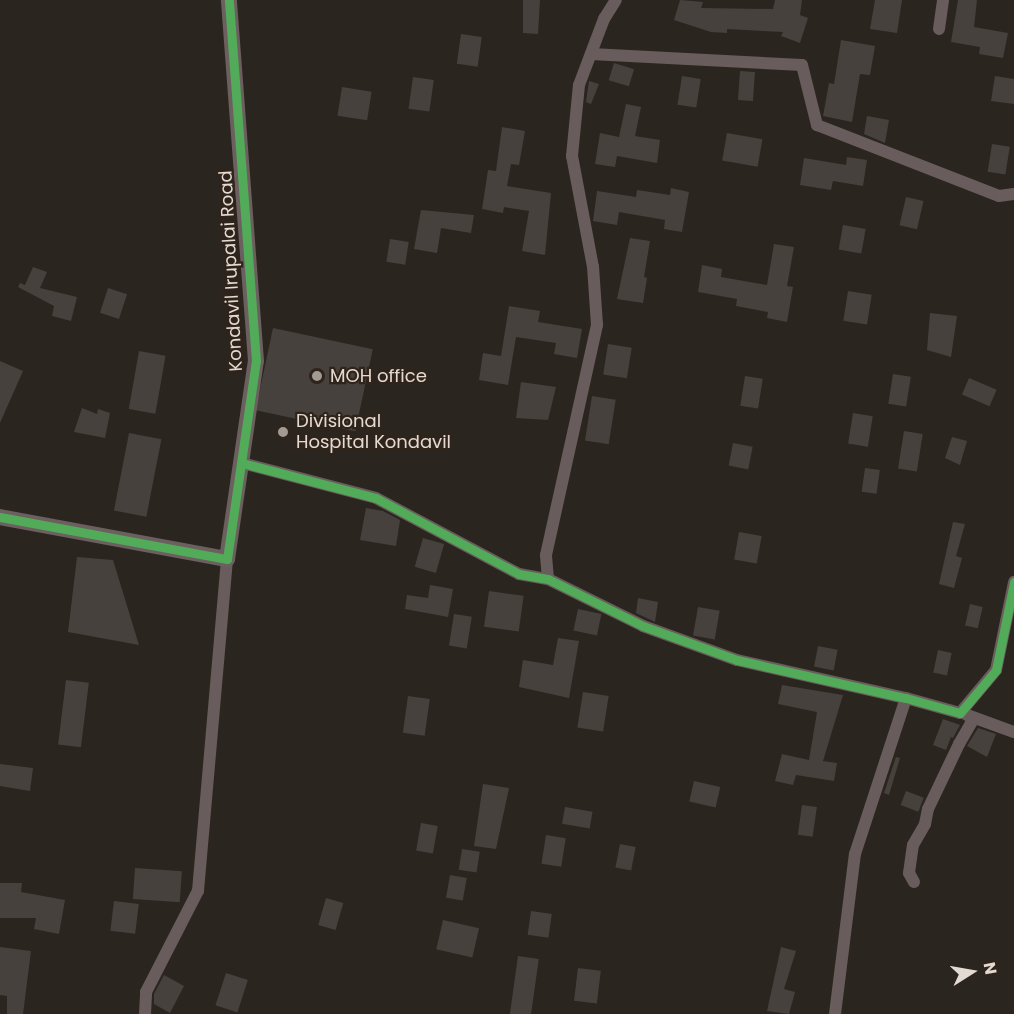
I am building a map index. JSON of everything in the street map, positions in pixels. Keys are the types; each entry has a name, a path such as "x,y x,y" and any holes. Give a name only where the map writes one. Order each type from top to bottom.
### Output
{"street":[{"name":"Kondavil Irupalai Road","path":"227,559 256,361 229,0"},
{"path":"548,579 546,555 597,326 593,267 572,156 579,85 604,19 615,0"},
{"path":"939,29 943,0"},
{"path":"591,54 802,65 817,125 999,196 1014,194"},
{"path":"242,463 376,498 519,574 548,579 643,626 737,660 906,698 960,713 1014,732"},
{"path":"0,517 227,559 198,891 146,992 145,1014"},
{"path":"960,713 996,670 1014,582"},
{"path":"835,1014 855,854 906,698"},
{"path":"914,882 909,873 913,845 925,824 928,809 959,744 974,718"}],"building":[{"path":"523,0 540,0 538,34 523,33"},
{"path":"680,0 703,2 701,8 773,9 775,0 802,0 800,15 808,18 800,43 781,36 783,32 727,29 727,33 711,32 674,20"},
{"path":"875,0 902,0 897,33 870,29"},
{"path":"958,0 977,0 974,27 1008,33 1003,58 979,54 980,47 951,42"},
{"path":"461,34 482,37 478,67 457,64"},
{"path":"841,40 875,46 870,75 860,74 852,122 823,116 829,83 834,84"},
{"path":"614,63 634,69 629,86 609,80"},
{"path":"740,71 755,72 753,101 738,100"},
{"path":"682,76 701,79 696,108 677,105"},
{"path":"995,76 1014,79 1014,104 991,101"},
{"path":"413,77 434,80 429,112 409,109"},
{"path":"589,81 599,84 591,104 586,102"},
{"path":"342,87 372,92 367,120 337,116"},
{"path":"626,104 641,107 635,136 660,140 657,163 617,156 615,167 595,164 600,133 619,137"},
{"path":"867,116 889,120 885,143 864,134"},
{"path":"502,127 525,131 519,165 511,164 507,186 551,193 545,255 522,251 529,211 504,207 503,213 482,209 488,170 496,171"},
{"path":"727,133 762,139 758,167 722,161"},
{"path":"992,144 1010,147 1005,174 988,172"},
{"path":"847,157 867,160 863,186 833,181 831,190 800,185 804,158 846,165"},
{"path":"671,188 689,192 682,232 664,229 665,220 619,212 617,225 593,221 597,191 636,197 637,190 670,195"},
{"path":"906,197 924,201 917,229 899,225"},
{"path":"421,210 474,215 471,233 441,228 437,253 414,249"},
{"path":"843,225 866,229 861,254 839,250"},
{"path":"630,238 650,241 644,277 647,278 643,303 617,299"},
{"path":"390,239 409,242 405,265 386,262"},
{"path":"774,244 794,247 787,286 793,287 787,322 767,318 768,312 736,306 737,299 698,292 702,265 722,269 721,277 767,285"},
{"path":"33,267 47,272 40,288 77,297 71,321 52,316 54,306 18,287 20,283 25,285"},
{"path":"108,288 127,294 119,319 100,313"},
{"path":"848,291 872,295 867,324 843,321"},
{"path":"509,306 540,311 538,322 582,329 577,358 554,354 556,343 516,337 508,385 479,380 483,353 501,356"},
{"path":"930,313 957,316 951,357 927,350"},
{"path":"273,328 373,349 355,431 256,410"},
{"path":"608,344 632,348 627,378 603,375"},
{"path":"139,351 166,356 155,414 129,409"},
{"path":"0,361 23,371 0,423"},
{"path":"893,374 911,377 906,406 888,404"},
{"path":"745,376 763,379 758,408 740,406"},
{"path":"969,378 997,390 990,406 962,395"},
{"path":"521,382 556,387 548,420 516,418"},
{"path":"592,396 616,400 609,444 585,440"},
{"path":"82,408 97,414 98,409 110,413 105,438 74,432"},
{"path":"853,413 873,416 868,447 848,444"},
{"path":"904,431 923,434 917,472 898,469"},
{"path":"129,433 161,439 146,517 114,511"},
{"path":"952,437 967,441 960,465 945,458"},
{"path":"733,443 753,447 748,469 729,466"},
{"path":"865,468 880,470 877,494 862,492"},
{"path":"366,508 383,511 400,520 396,546 360,540"},
{"path":"953,522 965,524 956,556 962,558 954,588 939,584"},
{"path":"739,532 762,536 757,564 734,560"},
{"path":"423,538 444,544 436,573 415,567"},
{"path":"77,557 113,560 139,645 68,632"},
{"path":"430,585 453,589 448,617 405,609 407,595 428,598"},
{"path":"489,591 524,596 519,632 484,627"},
{"path":"638,598 658,602 655,622 636,613"},
{"path":"970,604 983,607 978,628 965,625"},
{"path":"698,607 720,611 715,639 693,636"},
{"path":"578,609 601,614 597,636 573,631"},
{"path":"454,614 472,617 467,648 449,646"},
{"path":"558,638 579,641 569,698 519,687 523,660 553,665"},
{"path":"818,646 838,650 834,670 814,667"},
{"path":"938,650 952,653 947,675 933,672"},
{"path":"66,680 89,683 81,747 58,745"},
{"path":"782,685 843,695 823,761 837,763 834,781 796,775 793,785 775,781 782,754 809,760 817,712 778,704"},
{"path":"583,692 609,696 603,732 577,728"},
{"path":"408,696 430,699 425,736 403,733"},
{"path":"943,719 960,725 953,738 951,737 946,750 933,745"},
{"path":"978,728 996,734 987,757 967,746"},
{"path":"896,757 900,758 889,795 884,793"},
{"path":"0,764 33,768 30,791 0,786"},
{"path":"694,781 720,787 716,808 689,801"},
{"path":"483,784 509,788 496,849 474,846"},
{"path":"906,791 924,798 918,812 901,805"},
{"path":"802,805 817,807 813,837 798,835"},
{"path":"565,807 593,812 590,829 562,824"},
{"path":"421,823 438,826 433,854 416,851"},
{"path":"546,835 566,838 561,867 541,864"},
{"path":"620,844 636,847 631,871 615,868"},
{"path":"462,849 480,852 476,873 459,870"},
{"path":"135,868 182,871 180,902 133,899"},
{"path":"450,875 467,878 463,901 446,898"},
{"path":"0,883 22,883 21,892 65,900 59,934 34,929 36,918 0,918"},
{"path":"326,898 343,903 336,930 318,925"},
{"path":"114,901 139,904 135,934 110,931"},
{"path":"531,911 552,914 548,938 528,935"},
{"path":"443,920 479,928 472,958 436,949"},
{"path":"0,947 31,951 23,1014 7,1014 7,996 0,995"},
{"path":"781,947 796,951 784,989 795,992 789,1014 767,1011"},
{"path":"518,956 539,959 531,1014 510,1014"},
{"path":"578,968 601,971 597,1004 574,1001"},
{"path":"226,973 248,980 237,1012 215,1005"},
{"path":"164,975 184,986 170,1013 154,1004 154,994"}],"cycle path":[{"path":"0,517 227,559 256,361 229,0"},
{"path":"242,463 376,498 519,574 548,579 643,626 737,660 906,698 960,713 996,670 1014,582"}],"place":[{"name":"MOH office","path":"317,376"},
{"name":"Divisional Hospital Kondavil","path":"283,432"}]}
